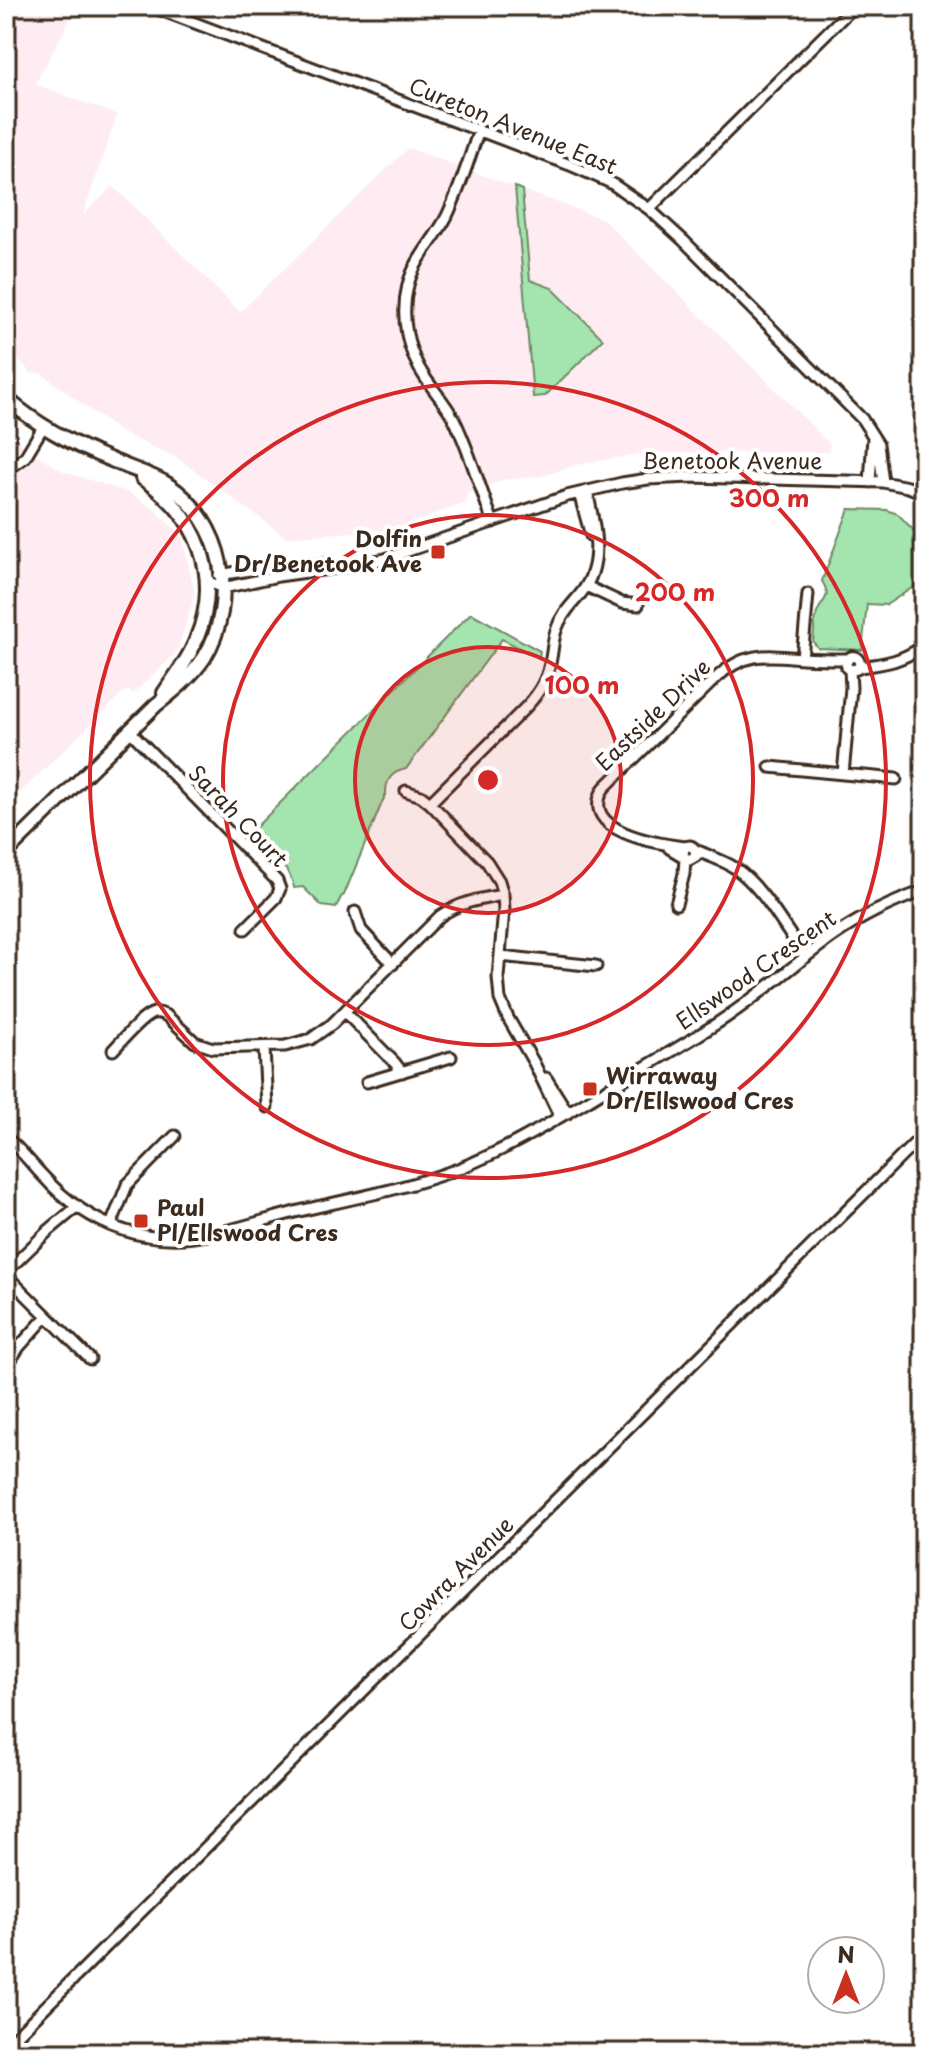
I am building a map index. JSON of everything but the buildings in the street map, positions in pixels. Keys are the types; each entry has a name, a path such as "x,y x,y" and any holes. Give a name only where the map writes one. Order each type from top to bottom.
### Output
{"main road":[{"path":"6,398 43,427 168,485 204,523 214,543 223,588 218,625 204,657 182,684 156,705 6,853"},
{"path":"119,464 152,485 181,512 199,546 207,581 206,606 195,643 156,705"}],"street":[{"name":"Cureton Avenue East","path":"150,6 593,174 627,193 683,240 862,419 881,452 883,482"},
{"path":"649,209 854,6"},
{"path":"479,130 446,217 413,270 408,285 405,323 414,360 455,422 493,522"},
{"path":"6,471 25,457 43,427"},
{"path":"873,435 870,482 908,487 924,493"},
{"name":"Benetook Avenue","path":"223,588 343,567 407,552 583,492 622,483 719,477 870,482"},
{"path":"430,803 539,693 548,672 557,628 567,609 586,586 595,564 595,546 583,492"},
{"name":"Benetook Avenue","path":"207,581 222,573 366,562"},
{"path":"207,581 223,588"},
{"path":"586,586 622,603 638,605"},
{"path":"802,658 808,594"},
{"name":"Eastside Drive","path":"809,954 744,874 725,862 689,855 622,833 603,816 598,803 604,788 725,669 735,663 768,655 853,665 877,664 903,659 924,646"},
{"path":"843,774 853,665"},
{"name":"Sarah Court","path":"130,731 277,881 280,889 276,898 245,929"},
{"path":"770,767 896,779"},
{"path":"406,791 430,803 487,862 499,881 503,895 498,977 500,999 534,1063 556,1092 564,1115"},
{"path":"676,904 689,855"},
{"name":"Ellswood Crescent","path":"6,1138 54,1188 74,1203 111,1225 157,1238 211,1236 282,1215 382,1193 437,1176 497,1151 564,1115 725,1019 809,954 866,915 924,891"},
{"path":"113,1050 145,1017 158,1013 167,1016 195,1042 206,1047 264,1048 311,1039 345,1012 440,916 467,902 503,895"},
{"path":"355,912 361,930 393,964"},
{"path":"500,956 596,966"},
{"path":"345,1012 402,1072"},
{"path":"264,1048 267,1107"},
{"path":"367,1082 451,1057"},
{"name":"Cowra Avenue","path":"9,2046 924,1134"},
{"path":"111,1225 127,1185 175,1136"},
{"path":"74,1203 6,1273 90,1359"},
{"path":"6,1367 47,1316"}],"shaded area":[{"path":"6,6 37,6 70,20 35,84 117,115 83,215 113,186 240,312 408,148 603,219 830,444 828,452 644,453 576,465 542,476 503,480 467,494 466,503 393,529 286,537 179,459 120,432 41,373 31,373 6,347"},
{"path":"6,432 62,471 128,492 155,510 182,537 195,594 177,652 133,694 125,691 6,806"}],"green space":[{"path":"515,187 522,190 530,280 552,288 603,339 545,396 533,397"},
{"path":"849,509 887,510 898,514 924,545 924,580 886,605 867,604 862,650 818,648 813,642 815,620 827,596 822,581"},
{"path":"471,613 540,651 539,658 502,639 406,769 391,777 344,895 336,908 322,906 303,887 294,888 283,866 250,833"}],"place":[{"name":"Dolfin Dr/Benetook Ave","path":"438,552"},
{"name":"Wirraway Dr/Ellswood Cres","path":"590,1089"},
{"name":"Paul Pl/Ellswood Cres","path":"141,1221"}]}
